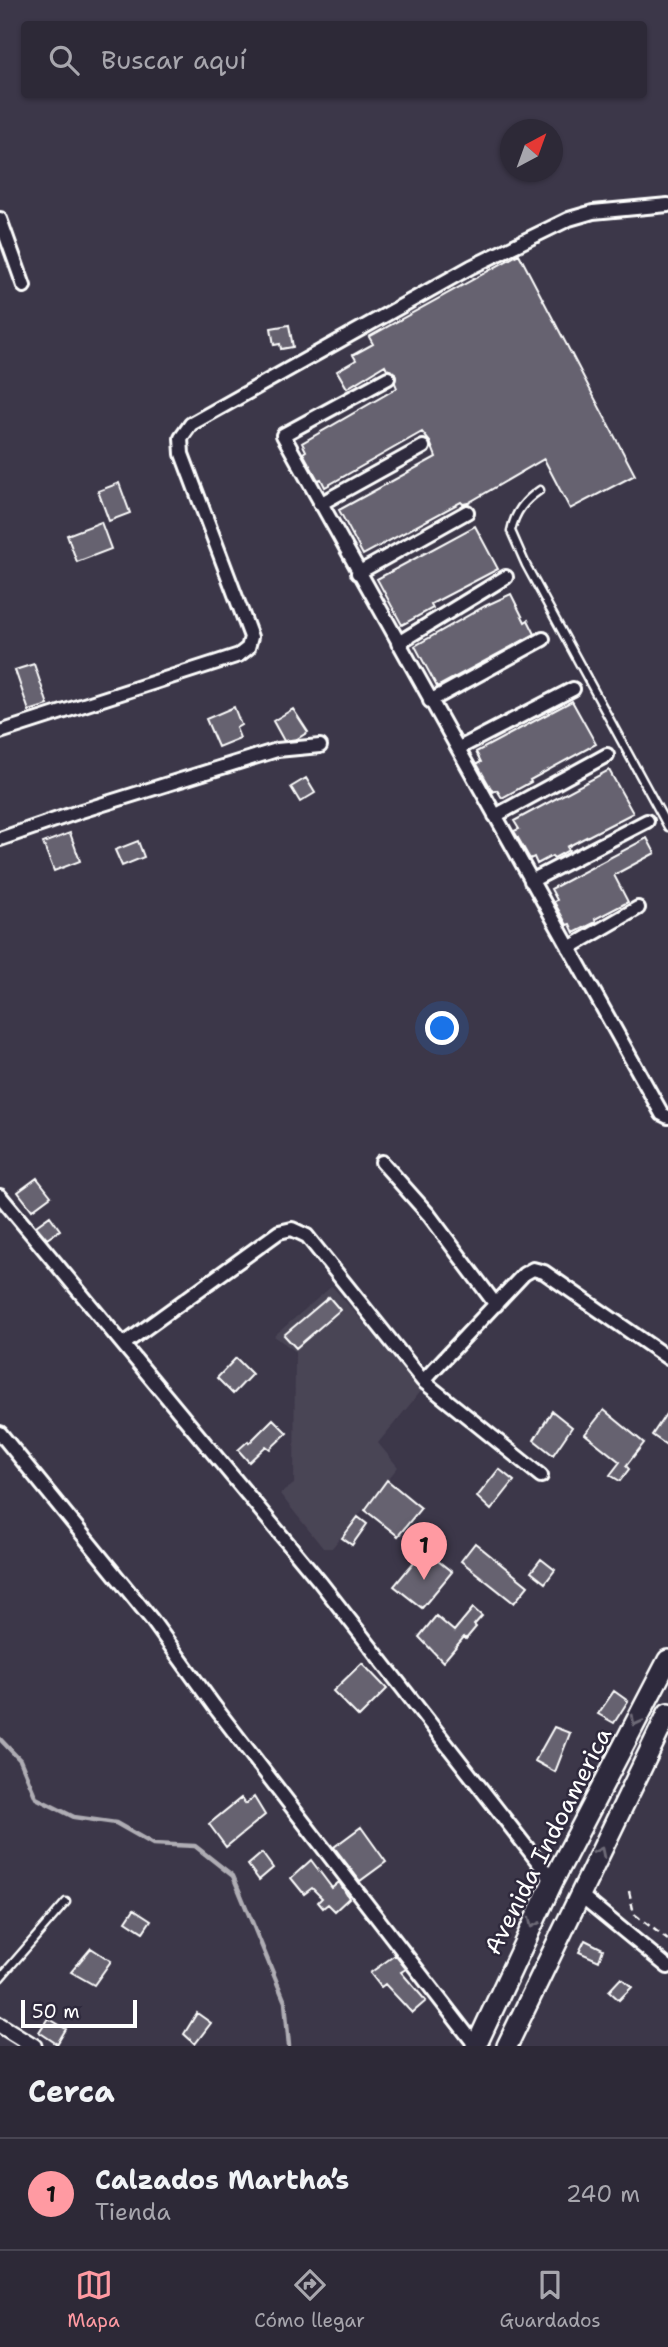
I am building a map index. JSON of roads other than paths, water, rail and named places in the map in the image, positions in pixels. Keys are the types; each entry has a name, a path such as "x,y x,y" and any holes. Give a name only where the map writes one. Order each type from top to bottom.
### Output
{"main road":[{"name":"Avenida Indoamerica","path":"476,2046 553,1881 668,1660"},
{"name":"Avenida Indoamerica","path":"507,2046 668,1713"}],"street":[{"path":"0,732 239,655 248,648 251,637 182,454 181,438 191,424 471,267 569,219 593,212 668,205"},
{"path":"0,219 24,286"},
{"path":"388,378 282,435 569,948 666,1112"},
{"path":"320,504 423,447"},
{"path":"359,573 467,512"},
{"path":"398,643 506,577"},
{"path":"430,701 543,639"},
{"path":"459,748 573,689"},
{"path":"0,839 276,750 320,746"},
{"path":"495,817 607,755"},
{"path":"531,881 646,821"},
{"path":"569,948 638,908"},
{"path":"383,1163 429,1215 496,1305"},
{"path":"0,1196 320,1581 553,1881"},
{"path":"124,1344 279,1232 292,1229 307,1236 423,1381 541,1476"},
{"path":"423,1381 524,1274 533,1269 544,1272 668,1358"},
{"path":"0,1433 152,1620 214,1706 476,2046"},
{"path":"579,1894 668,1967"},
{"path":"0,2025 34,2046"}],"lane":[{"path":"540,490 523,503 511,531 526,565 668,827"},
{"path":"0,1978 66,1902"}],"waterway":[{"path":"0,1739 20,1760 36,1798 74,1817 116,1823 153,1844 195,1846 233,1876 285,2002 289,2046"}],"place":[{"name":"Calzados Martha’s","path":"424,1580"}]}
